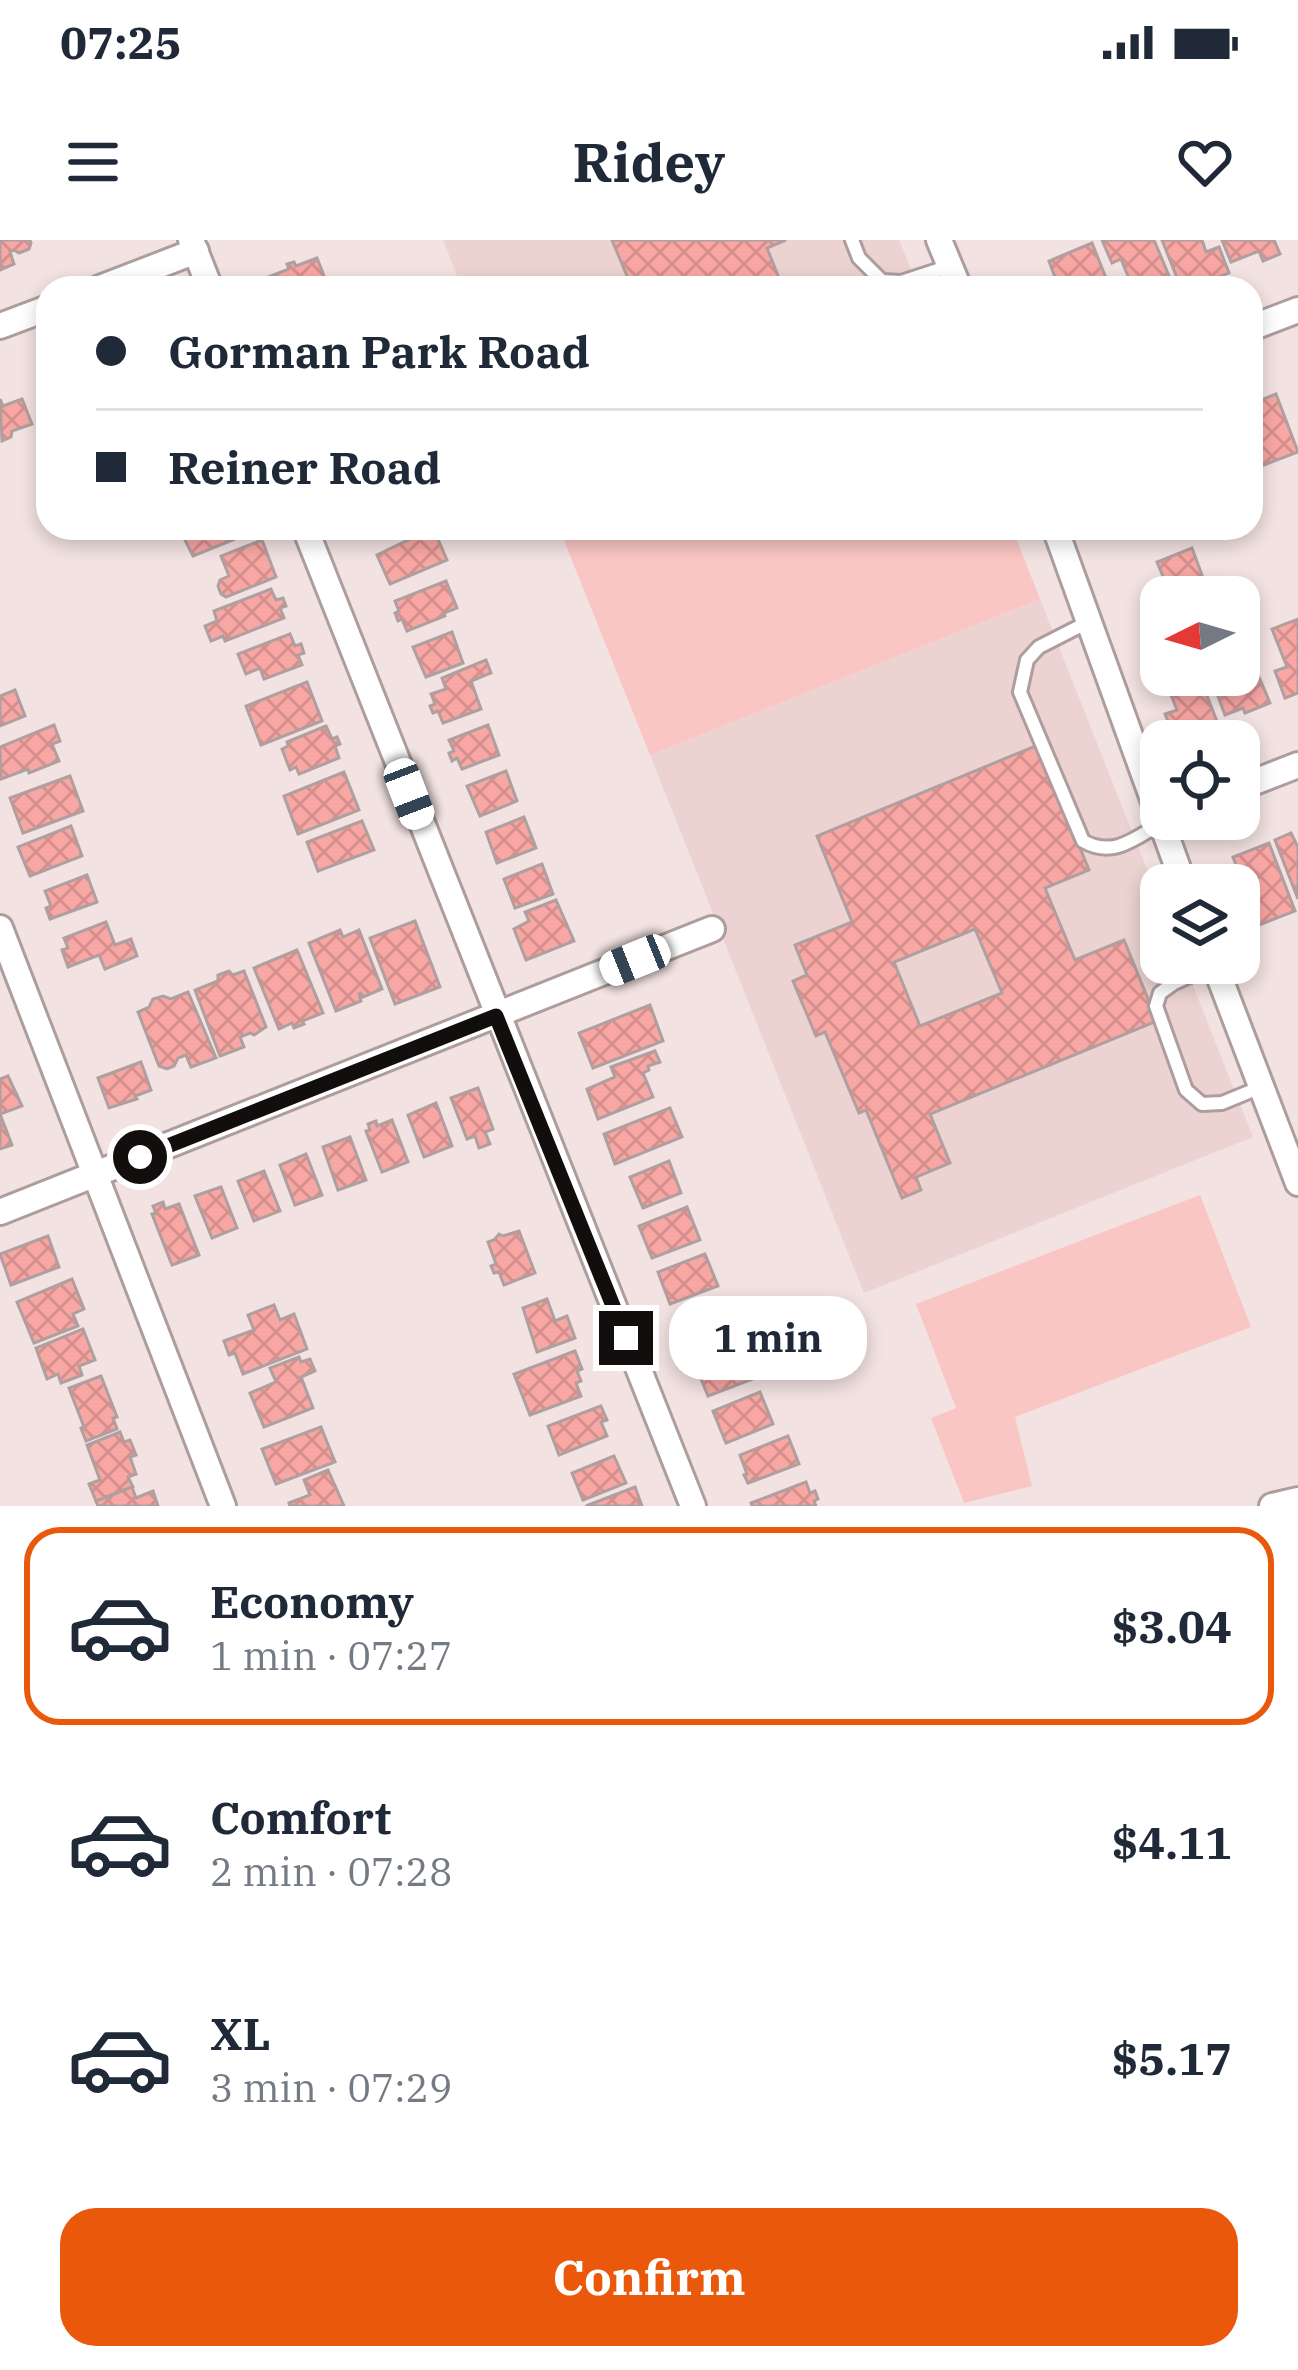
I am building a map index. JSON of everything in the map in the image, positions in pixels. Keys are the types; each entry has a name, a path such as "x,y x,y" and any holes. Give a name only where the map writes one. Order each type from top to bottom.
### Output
{"street":[{"path":"939,240 954,276"},
{"path":"127,276 193,246 205,276"},
{"path":"1263,323 1298,310"},
{"path":"0,326 36,312"},
{"path":"309,540 693,1506"},
{"path":"1059,540 1140,755"},
{"path":"1260,780 1298,765"},
{"path":"0,928 224,1506"},
{"path":"0,1212 712,929"},
{"path":"1222,984 1298,1184"},
{"path":"1272,1506 1298,1500"}],"lane":[{"path":"852,240 859,258 878,276"},
{"path":"1090,622 1039,647 1027,660 1020,692 1083,841 1099,850 1140,835"},
{"path":"1173,984 1160,993 1156,1006 1186,1090 1202,1104 1222,1103 1261,1087"}],"shaded area":[{"path":"443,240 899,240 914,276 457,276"},
{"path":"564,540 1017,540 1040,599 650,755"},
{"path":"1040,599 1145,864 1140,864 1140,984 1192,984 1253,1137 864,1293 650,755"},
{"path":"1200,1195 1251,1327 1015,1417 1032,1486 964,1503 931,1418 956,1408 916,1304"}],"building":[{"path":"0,240 31,243 29,249 10,252 14,264 0,270"},
{"path":"612,240 786,240 767,248 778,276 627,276"},
{"path":"1102,240 1154,240 1169,276 1128,276 1121,259 1112,263"},
{"path":"1162,240 1202,240 1206,252 1219,247 1229,273 1221,276 1176,276"},
{"path":"1222,240 1274,240 1280,254 1263,261 1259,251 1231,262"},
{"path":"1092,243 1105,276 1055,276 1049,261"},
{"path":"317,258 324,276 271,276 289,269 287,264 296,266"},
{"path":"1276,394 1298,452 1263,465 1263,399"},
{"path":"0,399 3,406 22,399 32,424 12,431 2,441"},
{"path":"185,540 233,540 193,556"},
{"path":"262,540 276,577 226,597 221,594 220,580 229,576 221,556"},
{"path":"408,540 438,540 447,560 390,584 377,555"},
{"path":"1192,548 1202,576 1163,576 1157,562"},
{"path":"446,581 457,608 407,631 402,619 398,621 395,601"},
{"path":"271,589 276,600 283,598 284,618 225,641 223,636 211,641 205,626 217,621 214,611"},
{"path":"1298,619 1298,693 1285,698 1275,671 1287,667 1272,629"},
{"path":"452,632 463,663 426,677 413,647"},
{"path":"290,634 295,646 301,644 302,665 264,679 260,668 246,674 238,654"},
{"path":"486,660 491,673 471,681 481,709 443,723 430,706 435,704 431,694 446,689 442,678"},
{"path":"1260,679 1270,703 1225,715 1218,696 1260,696"},
{"path":"307,682 322,721 261,745 246,706"},
{"path":"15,690 25,716 0,726 0,696"},
{"path":"1171,696 1207,696 1216,720 1167,720 1165,714 1177,710"},
{"path":"54,725 60,741 52,744 59,761 1,779 0,747"},
{"path":"488,725 499,755 462,769 457,758 452,761 449,740"},
{"path":"326,726 340,744 335,746 339,758 299,774 296,767 290,770 282,749 287,742"},
{"path":"1038,745 1089,870 1045,888 1075,960 1124,940 1157,1021 930,1114 950,1163 916,1177 921,1190 902,1198 866,1110 859,1113 825,1032 816,1036 793,981 807,975 795,945 852,922 817,836","holes":["975,929 1002,993 920,1026 894,962"]},
{"path":"506,771 517,801 480,816 467,786"},
{"path":"344,772 359,810 298,834 284,796"},
{"path":"70,776 83,811 23,833 10,798"},
{"path":"524,817 536,848 497,863 486,832"},
{"path":"362,821 374,850 318,871 307,842"},
{"path":"71,826 82,856 30,876 18,847"},
{"path":"1291,833 1298,847 1298,899 1275,840"},
{"path":"1269,843 1295,911 1260,925 1260,864 1236,864 1233,857"},
{"path":"542,864 553,894 515,908 504,879"},
{"path":"87,875 97,902 50,919 45,891"},
{"path":"556,900 574,941 526,960 514,929 529,921 525,912"},
{"path":"415,921 440,987 395,1004 370,938"},
{"path":"106,922 115,945 131,939 137,956 105,969 99,955 68,967 62,950 68,948 64,938"},
{"path":"340,930 343,937 359,930 382,989 363,997 361,993 361,1001 336,1011 309,943"},
{"path":"297,950 323,1013 294,1028 292,1023 279,1029 254,968"},
{"path":"229,971 233,975 244,971 266,1027 240,1037 244,1047 220,1056 195,990"},
{"path":"188,992 216,1058 191,1067 186,1055 167,1069 159,1066 138,1012 153,999"},
{"path":"650,1005 663,1041 593,1068 579,1033"},
{"path":"655,1051 660,1062 643,1073 653,1097 598,1119 587,1089 615,1077 611,1067"},
{"path":"141,1062 151,1090 109,1108 98,1078"},
{"path":"8,1076 22,1106 0,1114 0,1079"},
{"path":"478,1088 493,1129 485,1132 490,1144 479,1148 475,1136 467,1139 451,1098"},
{"path":"436,1103 452,1146 424,1157 408,1115"},
{"path":"670,1108 682,1137 615,1164 604,1134"},
{"path":"0,1114 12,1145 0,1149"},
{"path":"392,1120 408,1162 382,1172 366,1131 368,1124"},
{"path":"350,1137 366,1180 338,1190 323,1147"},
{"path":"306,1154 322,1195 295,1205 280,1165"},
{"path":"669,1161 681,1193 643,1208 630,1177"},
{"path":"264,1171 280,1211 254,1221 238,1181"},
{"path":"221,1187 237,1228 212,1238 195,1196"},
{"path":"163,1202 165,1209 179,1204 199,1255 172,1265 152,1214 156,1213 153,1206"},
{"path":"687,1207 700,1240 652,1258 639,1226"},
{"path":"519,1231 535,1273 504,1285 491,1266 496,1264 488,1242 499,1234"},
{"path":"48,1236 59,1267 11,1285 0,1254"},
{"path":"705,1254 718,1286 670,1304 658,1272"},
{"path":"72,1279 84,1309 73,1314 78,1326 34,1343 17,1302"},
{"path":"547,1299 555,1321 567,1316 575,1338 537,1352 523,1308"},
{"path":"724,1300 736,1332 689,1350 676,1318"},
{"path":"274,1305 280,1320 294,1314 307,1349 243,1374 224,1341 254,1330 248,1315"},
{"path":"83,1329 95,1360 79,1366 82,1375 61,1383 58,1374 47,1379 36,1348"},
{"path":"742,1346 745,1353 756,1349 765,1370 708,1396 695,1364"},
{"path":"575,1351 582,1369 577,1371 581,1381 576,1383 581,1396 530,1415 514,1374"},
{"path":"299,1357 301,1362 310,1359 315,1371 301,1377 313,1408 264,1427 250,1393 276,1382 270,1368"},
{"path":"101,1376 117,1429 86,1441 69,1388"},
{"path":"760,1392 773,1424 726,1443 713,1411"},
{"path":"601,1406 607,1436 559,1455 548,1426"},
{"path":"321,1427 335,1462 276,1484 262,1449"},
{"path":"120,1432 124,1442 130,1440 136,1455 130,1457 136,1474 128,1477 133,1487 96,1501 89,1484 100,1480 87,1445"},
{"path":"788,1436 799,1464 748,1483 740,1455"},
{"path":"614,1456 626,1483 583,1500 572,1473"},
{"path":"328,1470 344,1506 290,1506 310,1495 304,1480"},
{"path":"806,1482 810,1493 815,1491 816,1506 752,1506 751,1503"},
{"path":"132,1487 136,1498 153,1491 158,1506 98,1506 96,1501"},
{"path":"635,1487 642,1506 586,1506"}],"route":[{"path":"140,1157 496,1016 626,1338"}]}
